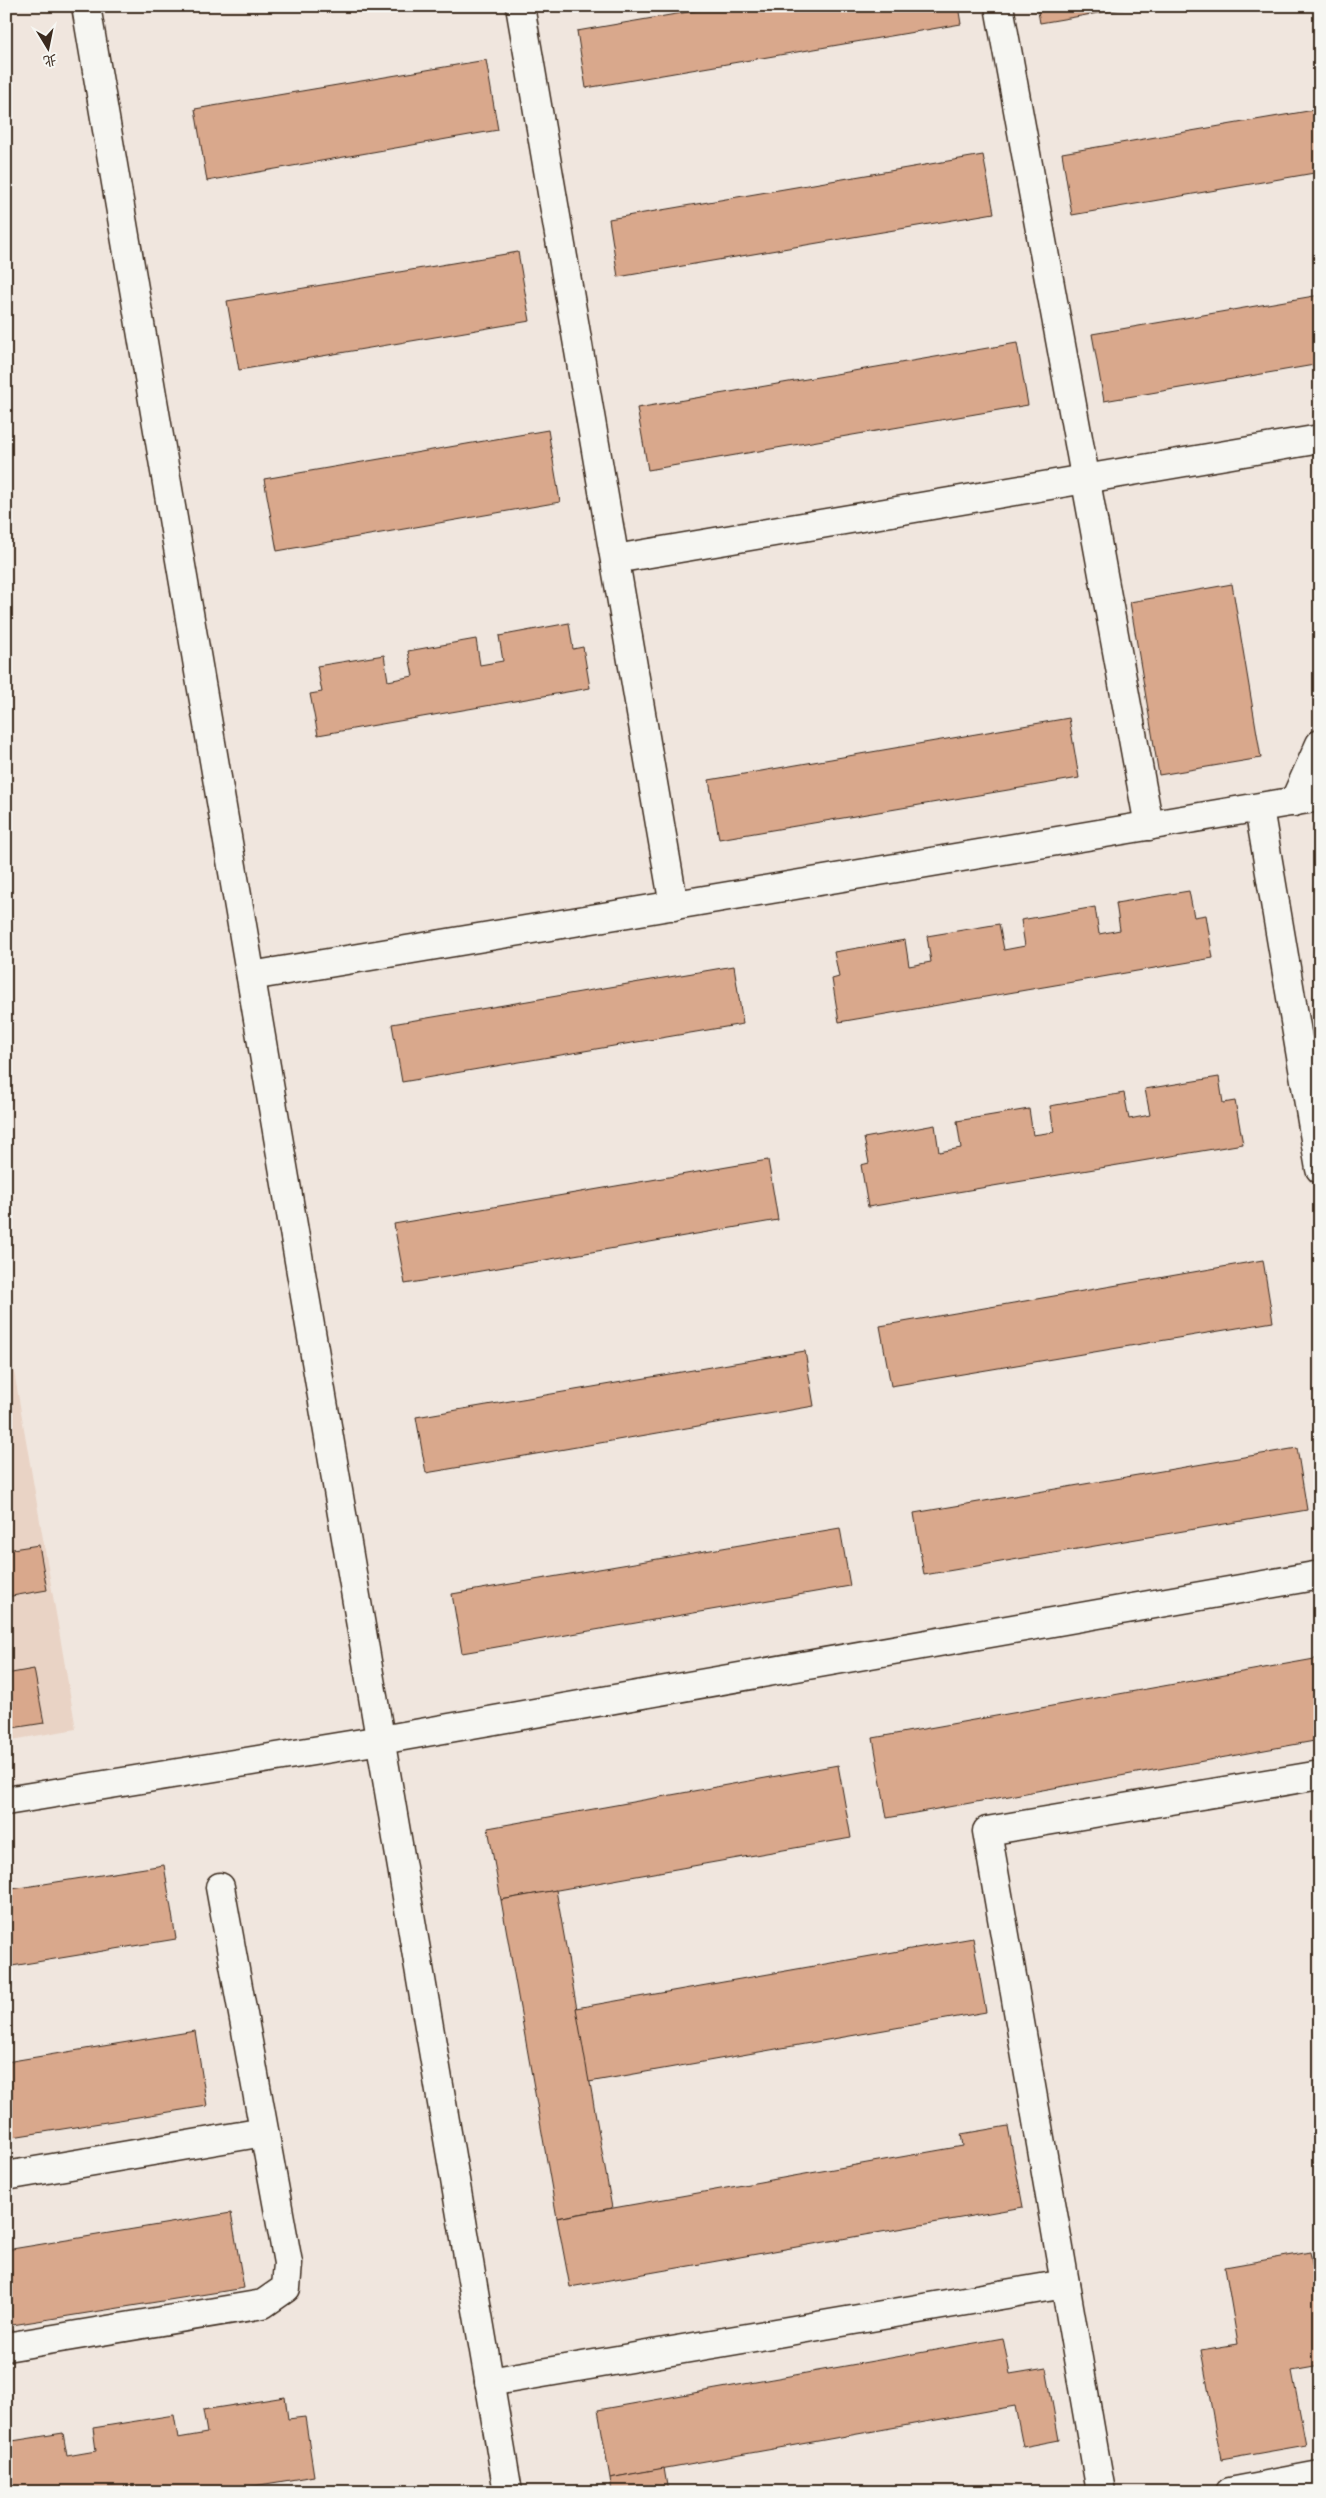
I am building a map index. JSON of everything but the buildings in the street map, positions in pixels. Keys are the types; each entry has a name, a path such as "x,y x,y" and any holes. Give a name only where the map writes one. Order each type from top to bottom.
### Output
{"street":[{"path":"86,6 508,2492"},
{"path":"520,6 674,906"},
{"path":"999,6 1148,826"},
{"path":"615,558 1320,439"},
{"path":"251,976 1307,800 1320,744"},
{"path":"1259,808 1320,1169"},
{"path":"6,1801 381,1740 1320,1575"},
{"path":"1101,2492 987,1831 1320,1775"},
{"path":"6,2347 263,2304 286,2288 288,2264 220,1887"},
{"path":"6,2176 264,2132"},
{"path":"489,2382 1065,2284"},
{"path":"1230,2492 1320,2475"}],"shaded area":[{"path":"6,1325 76,1729 6,1741"}]}
